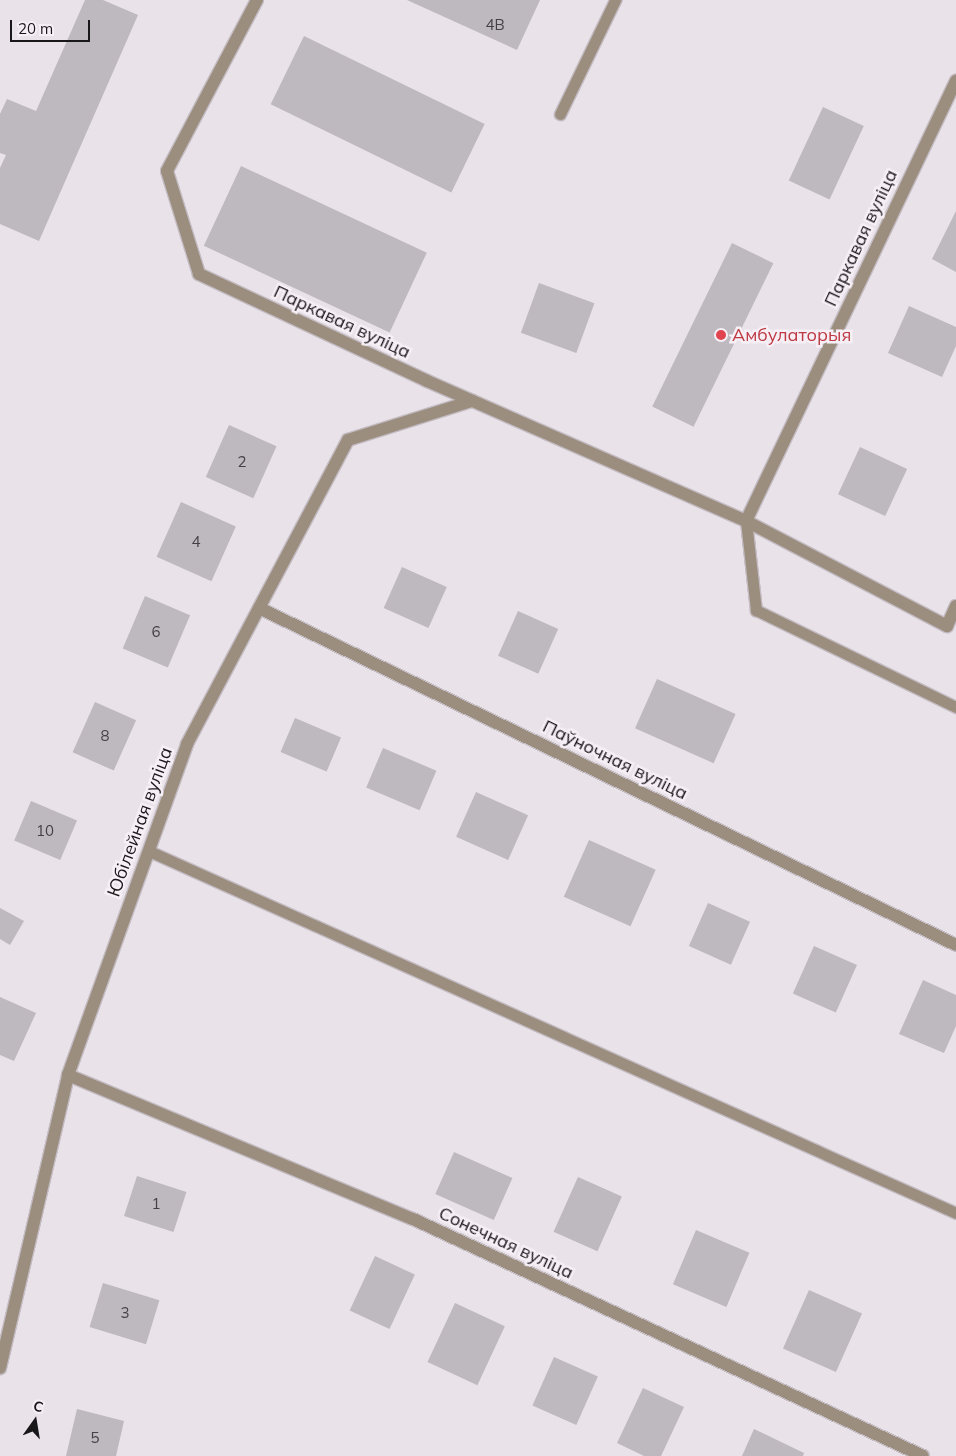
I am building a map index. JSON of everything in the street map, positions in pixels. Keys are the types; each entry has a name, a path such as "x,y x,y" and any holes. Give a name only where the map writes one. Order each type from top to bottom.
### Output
{"street":[{"name":"Паркавая вуліца","path":"257,0 167,171 200,274 472,402 746,521 947,626 956,606"},
{"name":"Паркавая вуліца","path":"746,521 956,80"},
{"name":"Юбілейная вуліца","path":"0,1368 68,1075 187,744 348,440 472,402"},
{"name":"Паўночная вуліца","path":"260,608 956,945"},
{"name":"Сонечная вуліца","path":"68,1075 413,1218 923,1456"}],"lane":[{"path":"560,114 615,0"},
{"path":"746,521 756,610 956,707"},
{"path":"149,851 956,1213"}],"building":[{"path":"85,0 103,0 138,15 39,241 0,224 0,168 6,155 0,153 0,114 7,99 36,111"},
{"path":"407,0 540,0 517,50"},
{"path":"304,36 485,124 451,192 271,104"},
{"path":"823,107 864,126 830,199 789,180"},
{"path":"241,166 427,253 390,332 204,246"},
{"path":"956,211 956,272 932,259"},
{"path":"732,243 773,263 694,427 652,407"},
{"path":"539,283 594,303 576,353 521,333"},
{"path":"909,306 956,327 956,346 942,377 888,353"},
{"path":"229,425 277,446 253,498 206,477"},
{"path":"860,447 907,469 885,516 838,494"},
{"path":"181,502 236,526 211,581 157,557"},
{"path":"402,567 447,587 428,628 384,608"},
{"path":"145,596 190,615 168,668 123,648"},
{"path":"518,611 558,629 538,674 498,656"},
{"path":"657,679 736,714 714,763 635,728"},
{"path":"95,702 136,720 114,771 73,752"},
{"path":"295,718 341,738 327,772 281,752"},
{"path":"383,748 436,771 420,810 366,788"},
{"path":"476,792 528,815 508,860 456,837"},
{"path":"31,801 77,821 60,860 14,841"},
{"path":"589,840 656,870 630,926 564,897"},
{"path":"708,903 750,922 731,965 689,946"},
{"path":"0,908 24,921 10,945 0,939"},
{"path":"814,946 857,965 836,1013 793,994"},
{"path":"923,980 956,995 956,1026 944,1053 899,1034"},
{"path":"0,997 36,1013 14,1061 0,1055"},
{"path":"454,1152 512,1178 494,1220 435,1194"},
{"path":"137,1176 186,1192 173,1232 124,1216"},
{"path":"578,1177 622,1197 597,1251 554,1232"},
{"path":"696,1230 749,1253 726,1307 673,1284"},
{"path":"375,1256 415,1275 390,1329 350,1310"},
{"path":"103,1283 159,1300 146,1344 90,1327"},
{"path":"809,1290 862,1314 836,1372 783,1348"},
{"path":"455,1303 505,1326 477,1385 428,1362"},
{"path":"554,1357 598,1377 576,1425 532,1405"},
{"path":"643,1388 684,1407 661,1456 644,1456 617,1443"},
{"path":"77,1409 124,1421 116,1456 66,1456"},
{"path":"754,1429 804,1453 803,1456 742,1456"}],"place":[{"name":"Амбулаторыя","path":"721,335"}]}
